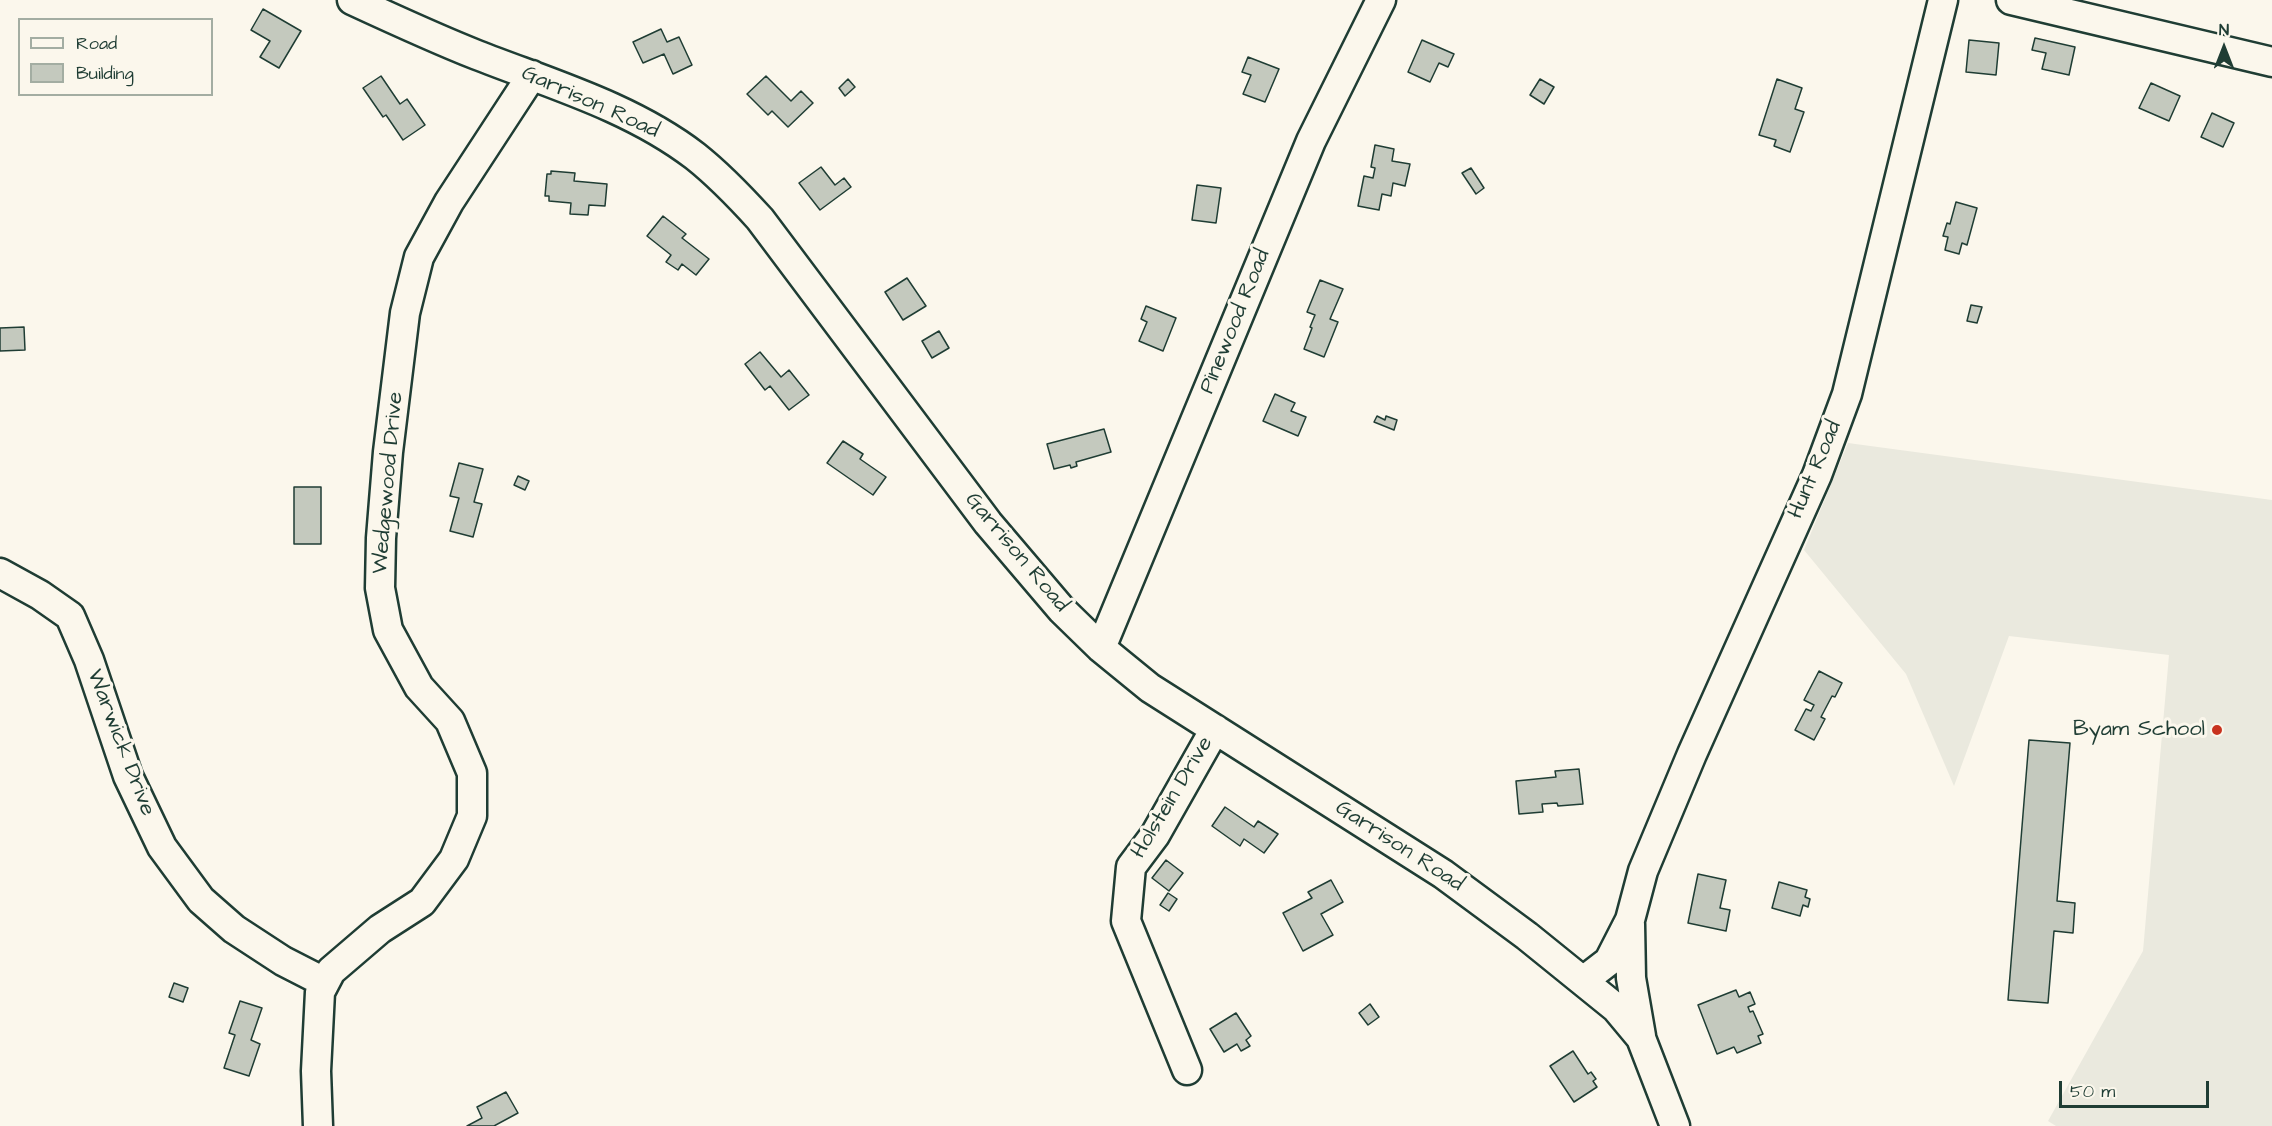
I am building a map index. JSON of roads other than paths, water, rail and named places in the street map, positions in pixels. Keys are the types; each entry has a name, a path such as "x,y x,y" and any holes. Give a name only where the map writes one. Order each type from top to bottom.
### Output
{"street":[{"name":"Garrison Road","path":"352,0 394,9 434,38 532,75 620,112 660,133 694,156 729,185 760,219 988,523 1062,610 1101,648 1150,688 1443,874 1519,929 1616,1008 1641,1038 1675,1126"},
{"name":"Pinewood Road","path":"1101,648 1311,141 1381,0"},
{"name":"Hunt Road","path":"1583,981 1609,961 1630,920 1647,863 1692,754 1817,475 1847,394 1943,0"},
{"path":"2011,0 2272,62"},
{"name":"Wedgewood Drive","path":"324,982 330,970 380,929 422,902 454,859 472,816 472,773 450,721 418,687 388,630 380,588 387,463 405,313 419,257 449,202 532,75"},
{"name":"Warwick Drive","path":"0,573 40,595 70,616 89,660 128,776 162,847 201,900 234,929 283,961 324,982"},
{"name":"Holstein Drive","path":"1187,1070 1126,921 1131,867 1155,835 1215,729"},
{"name":"Hunt Road","path":"1630,920 1631,978 1641,1038"},
{"path":"318,1126 316,1071 320,992 324,982"}],"place":[{"name":"Byam School","path":"2217,730"}]}
